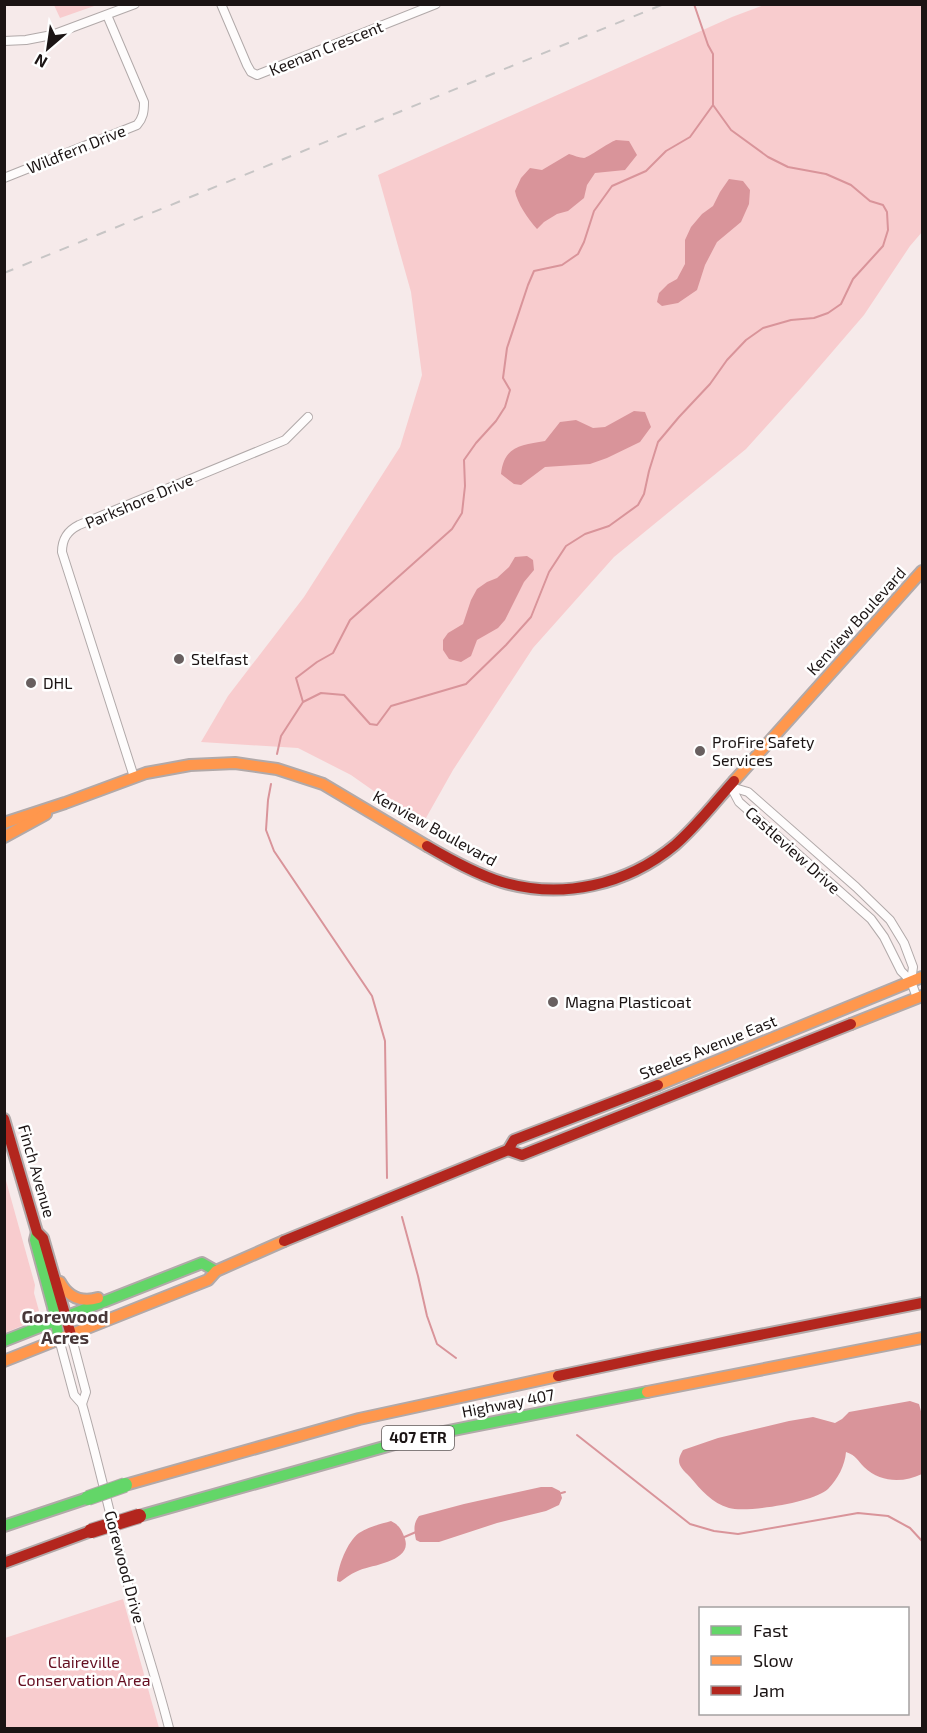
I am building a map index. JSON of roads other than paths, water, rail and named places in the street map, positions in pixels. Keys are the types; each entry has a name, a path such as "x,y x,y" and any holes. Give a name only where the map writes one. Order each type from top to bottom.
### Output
{"main road":[{"name":"Kenview Boulevard","path":"4,823 134,777 165,769 216,762 250,764 285,771 324,784 444,856 492,880 543,890 573,890 595,885 624,877 650,864 668,852 685,836 922,571"},
{"name":"Kenview Boulevard","path":"4,837 64,803"},
{"name":"Steeles Avenue East","path":"4,1361 208,1280 216,1271 508,1150 514,1140 821,1020 917,979"},
{"name":"Steeles Avenue East","path":"508,1150 522,1155 920,997"},
{"name":"Finch Avenue","path":"4,1119 40,1235 65,1337"},
{"path":"40,1235 48,1244 63,1289 71,1296 88,1301 114,1291 127,1293"},
{"name":"Steeles Avenue East","path":"4,1341 202,1263 216,1271"},
{"name":"Highway 407","path":"4,1526 192,1464 359,1419 624,1362 922,1303"},
{"name":"Highway 407","path":"4,1563 139,1516 423,1436 922,1338"}],"street":[{"path":"4,41 52,35 135,4"},
{"name":"Keenan Crescent","path":"221,4 247,65 251,72 257,75 436,4"},
{"name":"Wildfern Drive","path":"4,178 137,125 142,120 144,102 107,15"},
{"name":"Parkshore Drive","path":"134,777 62,552 65,536 75,527 285,440 308,417"},
{"name":"Castleview Drive","path":"731,787 748,792 890,920 914,967 920,997"},
{"name":"Castleview Drive","path":"731,787 739,802 871,919 884,937 901,971 917,979"},
{"name":"Castleview Drive","path":"846,898 856,887"},
{"name":"Gorewood Drive","path":"65,1337 74,1395 82,1404 131,1596 169,1728"},
{"name":"Gorewood Drive","path":"65,1337 86,1392 82,1404"}],"waterway":[{"path":"277,754 281,736 303,702 321,693 344,695 370,724 377,725 391,706 466,684 531,617 549,572 566,546 585,534 609,526 638,505 644,494 658,442 746,340 763,328 828,313 841,304 853,279 883,246 888,230 887,212 883,205 870,201 851,185 826,174 788,167 768,157 731,130 713,105 713,54 694,4"},
{"path":"303,702 296,678 333,653 350,620 452,529 462,513 465,486 464,460 505,407 510,390 503,378 507,348 534,271 562,265 578,254 594,211 612,186 646,171 666,151 690,137 713,105"},
{"path":"271,784 266,830 274,851 372,996 385,1041 387,1178"},
{"path":"402,1217 427,1316 437,1344 456,1358"},
{"path":"577,1435 690,1524 714,1531 738,1534 858,1513 888,1516 910,1528 922,1541"},
{"path":"558,1494 565,1492"},
{"path":"402,1538 416,1532"}],"railway":[{"path":"4,273 664,4"}],"place":[{"name":"Stelfast","path":"179,659"},
{"name":"DHL","path":"31,683"},
{"name":"ProFire Safety Services","path":"700,751"},
{"name":"Magna Plasticoat","path":"553,1002"}],"district":[{"name":"Gorewood Acres","path":"65,1327"}],"park label":[{"name":"Claireville Conservation Area","path":"84,1671"}]}
